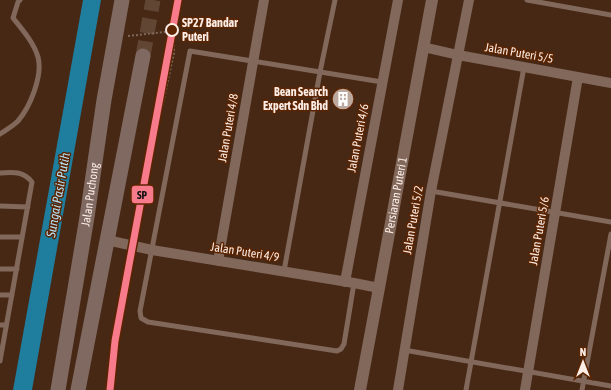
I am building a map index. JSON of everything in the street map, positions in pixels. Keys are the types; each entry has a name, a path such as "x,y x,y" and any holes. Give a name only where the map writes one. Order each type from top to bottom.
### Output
{"main road":[{"name":"Jalan Puchong","path":"58,390 87,217 104,100 122,0"},
{"name":"Jalan Puchong","path":"78,390 143,56"}],"street":[{"name":"Jalan Puteri 4/8","path":"218,261 264,0"},
{"name":"Jalan Puteri 4/6","path":"349,282 382,82 398,0"},
{"name":"Persiaran Puteri 1","path":"360,390 432,0"},
{"name":"Jalan Puteri 5/2","path":"398,390 431,191 470,0"},
{"name":"Jalan Puteri 5/5","path":"423,47 458,55 611,83"},
{"name":"Jalan Puteri 5/6","path":"525,390 578,77"},
{"name":"Jalan Puteri 4/9","path":"107,240 152,250 380,288"}],"lane":[{"path":"0,134 17,122 30,102 39,69 38,57 26,35 13,18 20,0"},
{"path":"284,272 320,72 335,0"},
{"path":"527,0 611,15"},
{"path":"349,282 344,344 341,349 337,351 148,322 141,318 140,311 190,51 382,82"},
{"path":"466,390 524,67"},
{"path":"0,173 22,173 32,182 0,361"},
{"path":"431,191 611,222"},
{"path":"0,206 28,206"},
{"path":"582,390 611,234"},
{"path":"0,238 22,238"},
{"path":"0,269 17,269"},
{"path":"0,295 12,295"},
{"path":"0,325 6,325"},
{"path":"404,350 611,386"}],"path":[{"path":"132,245 155,146"}],"water":[{"name":"Sungai Pasir Putih","path":"83,0 101,0 32,390 13,390"}],"tunnel":[{"path":"143,56 153,0"}],"transit line":[{"name":"SP","path":"110,390 115,341 178,0"}],"place":[{"name":"SP27 Bandar Puteri","path":"172,30"},
{"name":"Bean Search Expert Sdn Bhd","path":"343,99"}]}
